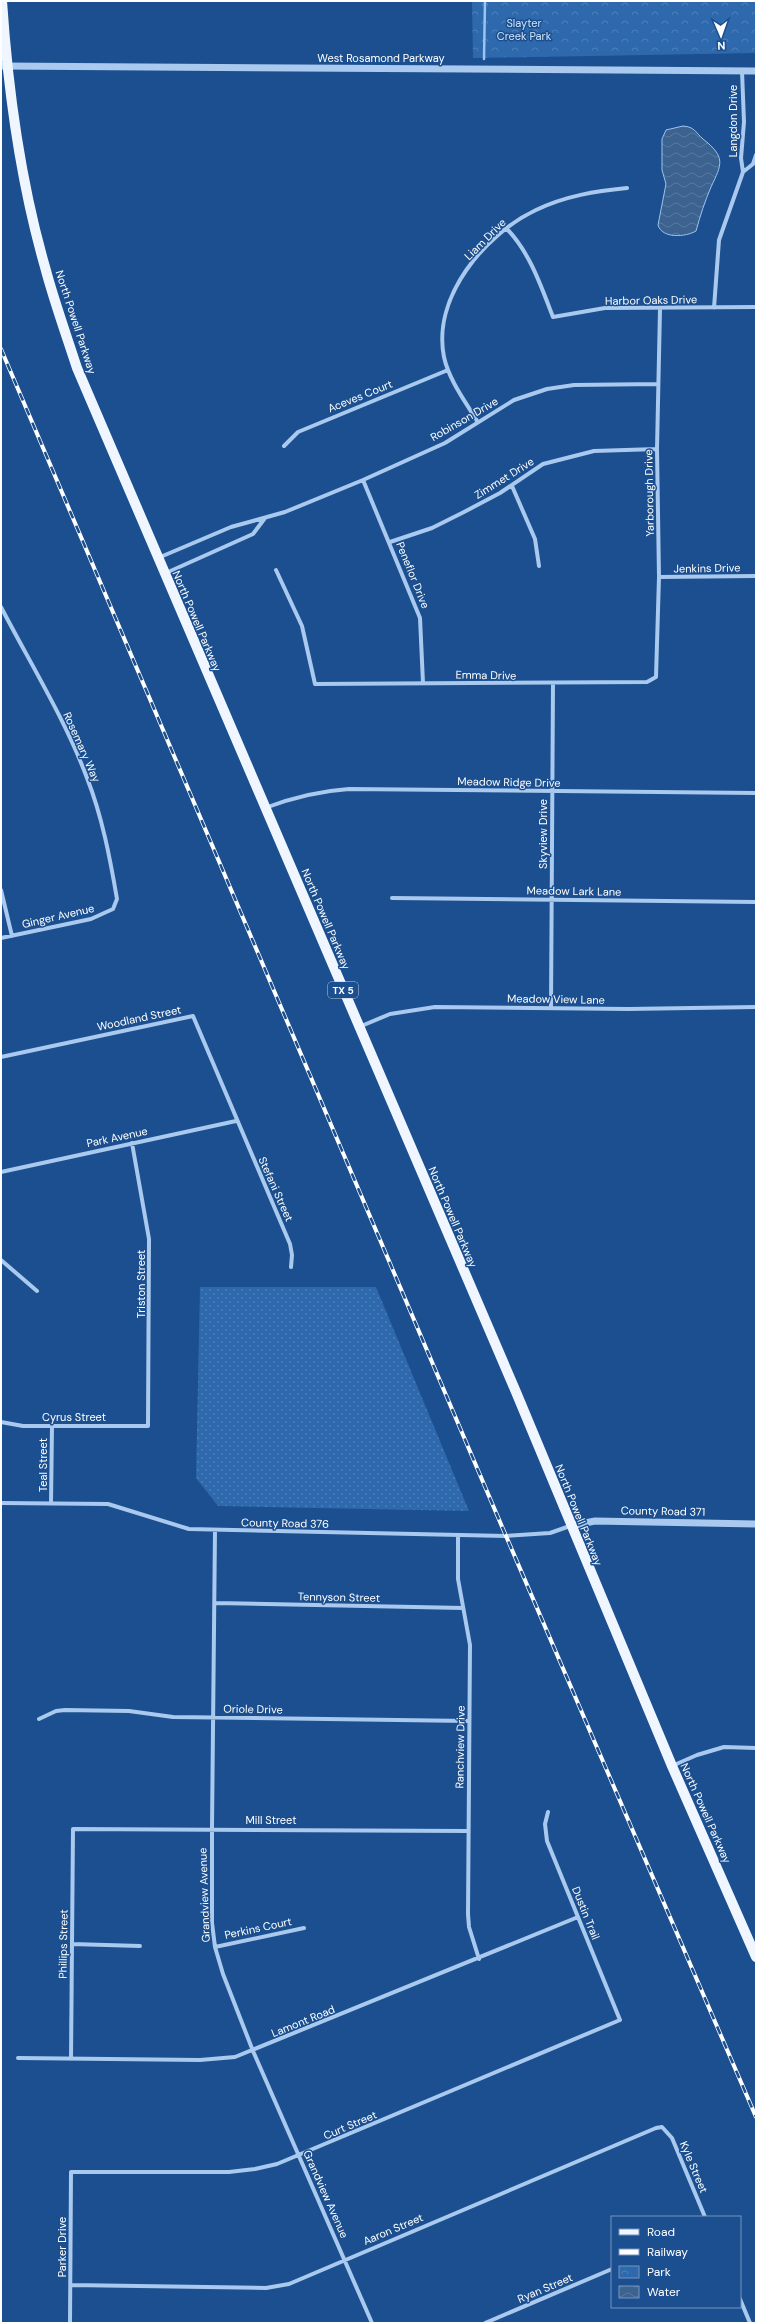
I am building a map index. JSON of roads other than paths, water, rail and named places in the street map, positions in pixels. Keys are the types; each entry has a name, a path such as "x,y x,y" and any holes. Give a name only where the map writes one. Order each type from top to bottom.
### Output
{"main road":[{"name":"North Powell Parkway","path":"2,1 4,66 16,138 44,265 77,368 164,575 516,1392 570,1526 672,1766 756,1957"}],"street":[{"name":"West Rosamond Parkway","path":"4,66 756,71"},
{"name":"Langdon Drive","path":"714,308 719,240 743,172 741,158 744,122 742,71"},
{"name":"Langdon Drive","path":"743,172 753,164 756,155"},
{"name":"Liam Drive","path":"477,421 448,370 443,340 443,324 448,306 458,285 475,260 507,229 537,210 569,198 627,188"},
{"name":"Harbor Oaks Drive","path":"507,229 519,242 537,276 553,318 605,308 756,308"},
{"name":"Yarborough Drive","path":"656,677 659,577 657,450 660,309"},
{"name":"Aceves Court","path":"284,446 298,432 448,370"},
{"name":"Robinson Drive","path":"157,558 231,527 285,512 363,480 445,442 477,421 514,400 547,390 574,385 658,384"},
{"name":"Zimmet Drive","path":"390,542 432,528 512,486 543,464 568,456 594,451 657,450"},
{"name":"Peneflor Drive","path":"363,480 390,542 420,618 423,683"},
{"path":"512,486 535,540 539,566"},
{"path":"164,575 253,534 265,518"},
{"name":"Emma Drive","path":"276,570 302,626 314,684 553,684 647,682 656,677"},
{"name":"Jenkins Drive","path":"659,577 756,576"},
{"name":"Rosemary Way","path":"1,607 72,742 87,778 103,830 116,892 116,904"},
{"name":"Skyview Drive","path":"551,1008 553,684"},
{"name":"Meadow Ridge Drive","path":"265,808 297,796 321,791 349,789 756,793"},
{"path":"1,890 12,936"},
{"name":"Meadow Lark Lane","path":"392,898 756,902"},
{"name":"Ginger Avenue","path":"1,938 91,919 108,912 116,904"},
{"name":"Meadow View Lane","path":"358,1027 390,1014 412,1009 435,1007 756,1007"},
{"name":"Woodland Street","path":"1,1057 193,1016 236,1121"},
{"name":"Park Avenue","path":"1,1172 236,1121"},
{"name":"Stefani Street","path":"236,1121 290,1244 292,1255 290,1267"},
{"name":"Triston Street","path":"132,1143 149,1239 148,1426"},
{"path":"1,1260 37,1291"},
{"name":"Cyrus Street","path":"1,1422 23,1426 148,1426"},
{"name":"Teal Street","path":"51,1503 52,1426"},
{"name":"County Road 376","path":"1,1503 108,1504 189,1529 506,1536 550,1533 570,1526"},
{"name":"County Road 371","path":"570,1526 595,1521 756,1524"},
{"name":"Grandview Avenue","path":"215,1530 212,1717 212,1923 215,1947 253,2051 372,2323"},
{"name":"Ranchview Drive","path":"458,1536 458,1579 470,1645 468,1831 469,1927 478,1959"},
{"name":"Tennyson Street","path":"215,1604 463,1608"},
{"name":"Oriole Drive","path":"39,1719 51,1712 65,1710 129,1711 173,1717 469,1721"},
{"path":"672,1766 697,1755 724,1747 756,1748"},
{"name":"Dustin Trail","path":"548,1812 545,1824 547,1841 620,2020"},
{"name":"Mill Street","path":"73,1829 212,1828 468,1831"},
{"name":"Phillips Street","path":"71,2058 73,1829"},
{"name":"Lamont Road","path":"18,2058 214,2060 235,2057 253,2051 578,1917"},
{"name":"Perkins Court","path":"215,1947 304,1928"},
{"path":"72,1944 140,1946"},
{"name":"Curt Street","path":"71,2172 229,2172 255,2169 299,2156 620,2020"},
{"name":"Kyle Street","path":"662,2127 672,2138 705,2216"},
{"name":"Aaron Street","path":"71,2285 266,2288 289,2284 650,2130 662,2127"},
{"name":"Parker Drive","path":"70,2323 71,2172"},
{"name":"Ryan Street","path":"485,2323 611,2269"},
{"path":"741,2301 750,2323"}],"water":[{"path":"683,126 694,130 710,145 716,151 720,161 718,172 705,203 696,231 686,235 675,236 664,233 660,230 658,225 666,184 662,170 662,139 666,130"}],"waterway":[{"path":"484,59 485,1"}],"railway":[{"path":"1,349 506,1536 756,2117"}],"park label":[{"name":"Slayter Creek Park","path":"524,29"}]}
